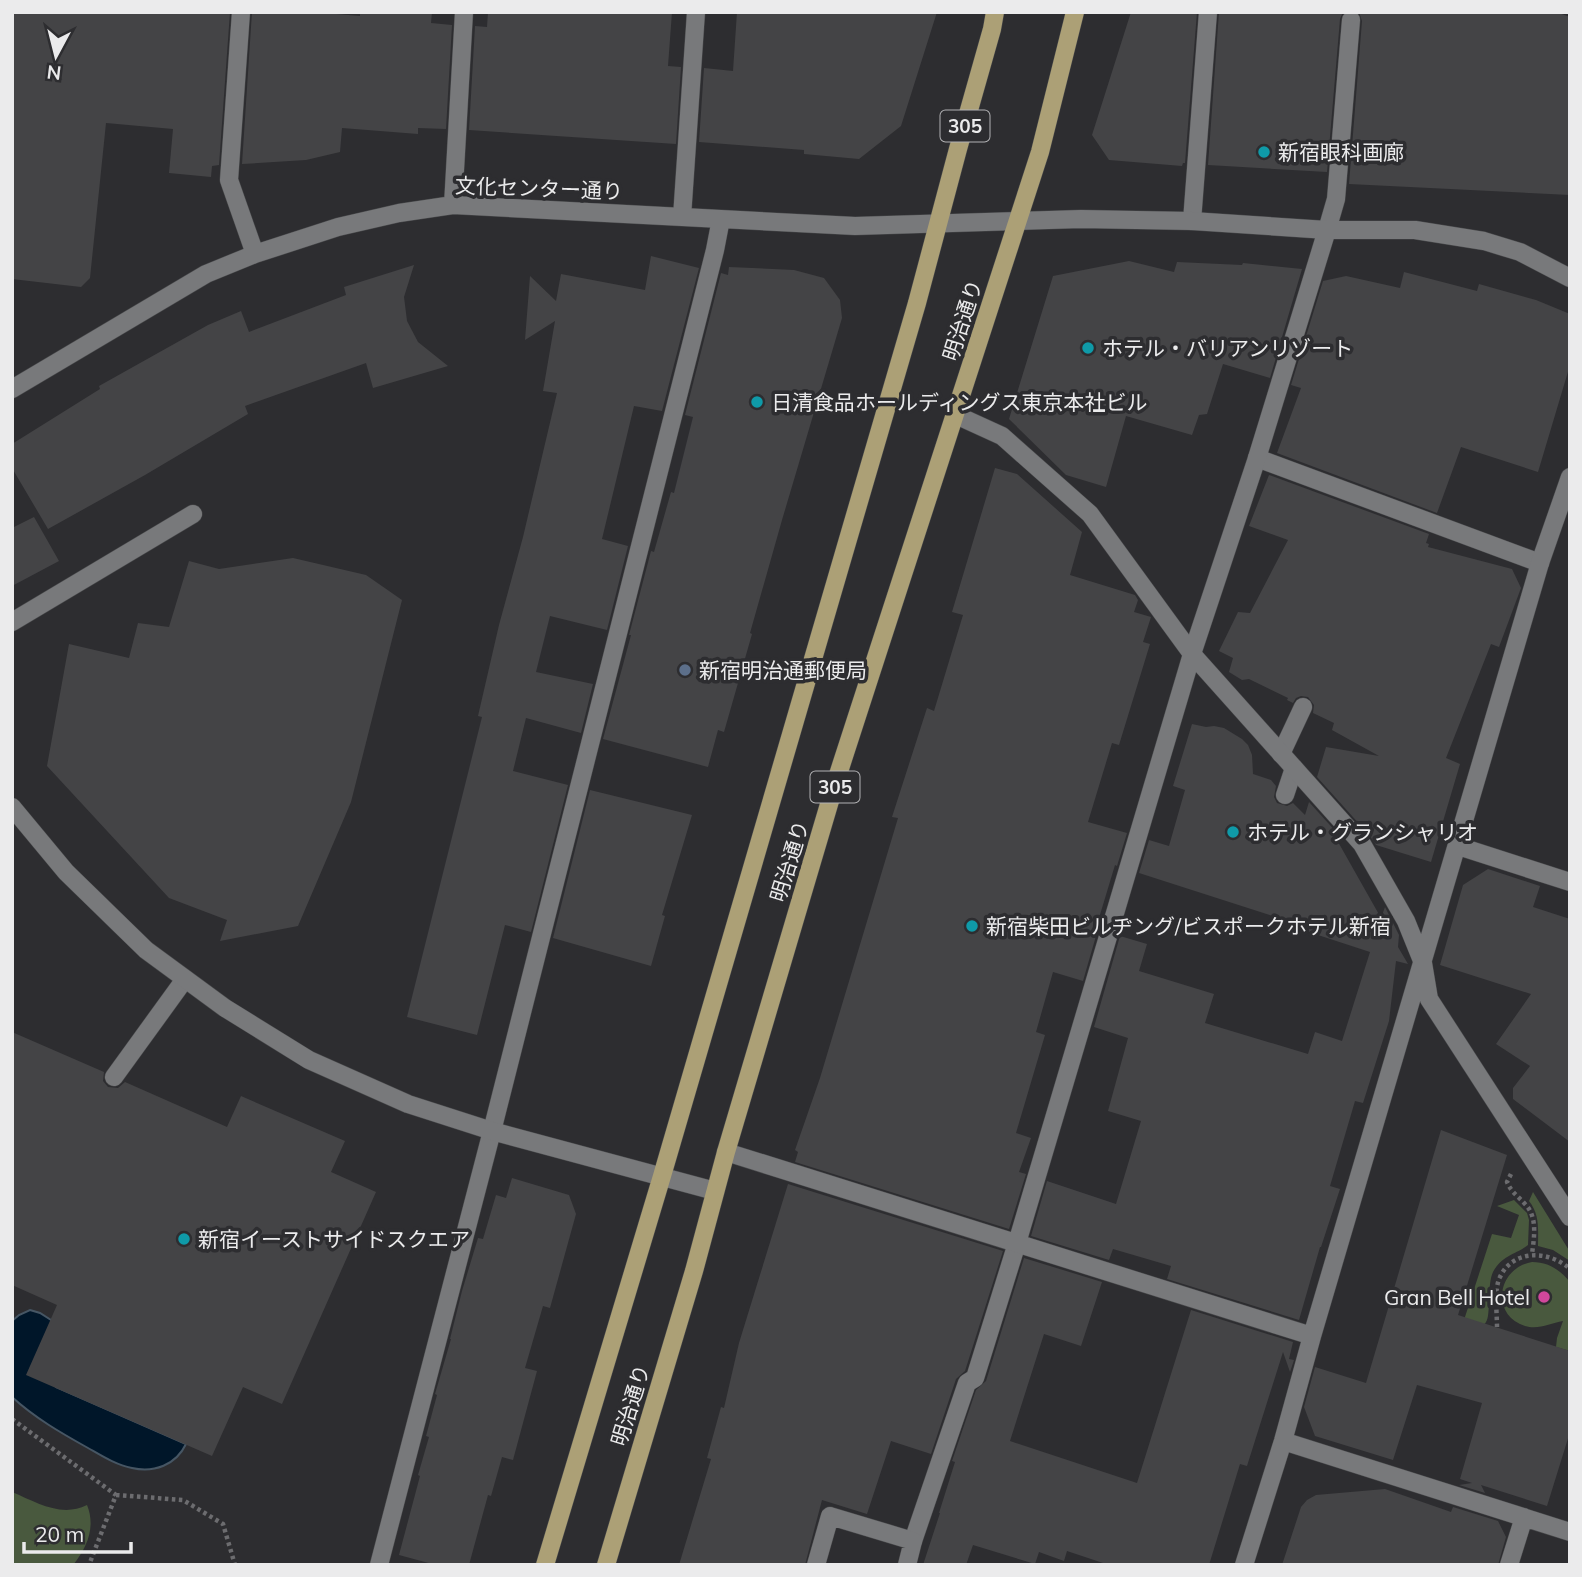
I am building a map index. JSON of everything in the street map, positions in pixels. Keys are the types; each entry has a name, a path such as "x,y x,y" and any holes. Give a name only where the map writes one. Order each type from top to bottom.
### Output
{"main road":[{"name":"明治通り","path":"545,1565 662,1176 917,303 995,12"},
{"name":"明治通り","path":"606,1565 835,784 1040,152 1075,12"}],"street":[{"path":"241,12 229,180 255,254"},
{"path":"453,205 464,12"},
{"path":"682,217 696,12"},
{"path":"1192,220 1208,12"},
{"path":"907,1565 967,1383 975,1378 1192,654 1336,199 1351,20"},
{"name":"文化センター通り","path":"12,389 206,274 255,254 338,227 399,213 453,205 855,226 1080,219 1192,220 1327,230 1415,230 1484,242 1520,252 1570,278"},
{"path":"379,1565 492,1131 712,264 721,219"},
{"path":"956,415 1002,436 1090,514 1192,654 1362,844 1406,921 1423,963 1429,999 1570,1217"},
{"path":"1256,458 1540,563"},
{"path":"1244,1565 1283,1441 1540,563 1570,477"},
{"path":"12,622 193,514"},
{"path":"1281,754 1303,707"},
{"path":"1285,795 1294,768"},
{"path":"12,807 66,872 146,950 225,1008 309,1060 408,1104 492,1131 715,1191"},
{"path":"1458,846 1570,882"},
{"path":"114,1077 185,979"},
{"path":"726,1152 1312,1336"},
{"path":"1283,1441 1570,1532"},
{"path":"816,1565 830,1516 913,1541"},
{"path":"1509,1565 1524,1517"}],"path":[{"path":"1531,1156 1516,1168 1507,1182 1511,1191 1531,1212 1534,1232 1532,1254"},
{"path":"1496,1327 1499,1279 1508,1265 1520,1257 1532,1254 1563,1263 1570,1269"},
{"path":"12,1419 116,1495 183,1500 223,1524 235,1565"},
{"path":"89,1565 116,1495"}],"green space":[{"path":"1533,1192 1570,1252 1570,1261 1553,1250 1538,1246 1537,1217 1529,1201"},
{"path":"1514,1200 1527,1213 1528,1245 1505,1259 1493,1272 1485,1323 1482,1326 1464,1320 1492,1234 1511,1238 1519,1215 1497,1206"},
{"path":"1532,1262 1553,1267 1570,1282 1570,1351 1556,1347 1563,1321 1530,1327 1514,1320 1506,1312 1502,1292 1505,1282 1520,1266"},
{"path":"12,1492 58,1509 77,1509 87,1505 91,1521 89,1537 73,1565 12,1565"}],"water":[{"path":"30,1310 51,1320 56,1387 186,1444 182,1451 164,1466 156,1468 140,1469 120,1465 58,1431 12,1397 12,1321"}],"building":[{"path":"12,12 230,12 219,165 212,166 211,177 169,173 173,129 106,123 90,278 81,287 12,279"},
{"path":"252,12 313,12 360,16 360,12 432,12 431,23 452,25 446,129 418,128 418,134 342,128 340,152 306,160 242,164"},
{"path":"488,12 672,12 668,66 681,67 676,144 469,130 475,26 487,27"},
{"path":"737,12 937,12 901,126 859,159 804,154 804,150 699,142 704,68 733,71"},
{"path":"1131,12 1197,12 1185,163 1182,166 1109,160 1092,135"},
{"path":"1219,12 1343,12 1340,19 1327,172 1208,165"},
{"path":"1359,12 1556,12 1570,17 1570,195 1349,184 1362,21"},
{"path":"651,256 699,268 662,411 634,406 602,539 628,546 607,630 550,616 536,672 593,684 581,733 526,718 513,771 568,785 531,932 505,925 477,1035 407,1017 482,717 478,716 499,625 557,393 543,391 555,321 525,340 530,276 556,301 561,274 645,290"},
{"path":"1129,261 1174,272 1177,262 1243,263 1302,269 1270,378 1223,364 1207,414 1199,415 1192,435 1126,416 1106,487 1066,475 1009,419 1053,276"},
{"path":"414,265 404,297 407,321 418,342 448,366 373,388 366,363 245,406 248,414 48,529 12,468 12,444 100,389 99,386 208,325 241,311 249,332 346,295 344,287"},
{"path":"729,267 794,270 824,278 840,300 842,318 782,520 724,732 718,730 708,767 603,739 651,551 654,552 671,492 674,493 693,417 685,415 721,273 728,275"},
{"path":"1404,272 1477,291 1479,284 1536,300 1570,314 1570,365 1538,472 1461,447 1437,513 1277,453 1301,388 1291,385 1323,281 1346,276 1400,288"},
{"path":"995,468 1017,474 1082,532 1070,575 1135,595 1138,600 1134,612 1151,617 1143,642 1150,644 1119,745 1112,743 1088,822 1127,833 1096,928 1098,929 1083,981 1053,972 1036,1032 1045,1035 1016,1133 1031,1138 1019,1172 1026,1174 1009,1229 795,1162 798,1152 795,1150 820,1078 898,818 892,817 927,708 934,711 963,615 952,612"},
{"path":"1269,475 1429,534 1426,543 1429,544 1428,547 1512,569 1521,588 1499,647 1491,644 1446,758 1460,764 1431,862 1376,845 1317,777 1326,747 1379,756 1332,730 1334,723 1313,713 1314,705 1308,697 1296,698 1293,703 1249,679 1242,680 1229,672 1233,658 1219,651 1238,612 1250,613 1288,540 1249,526"},
{"path":"34,517 59,561 12,586 12,528"},
{"path":"293,558 366,575 402,600 351,802 298,926 220,941 227,920 169,898 47,766 69,644 129,658 138,623 169,627 189,561 219,569"},
{"path":"1192,724 1224,728 1242,739 1252,755 1253,774 1271,780 1276,786 1274,797 1277,803 1287,806 1293,803 1305,815 1309,802 1338,834 1333,833 1381,918 1385,907 1399,935 1398,947 1408,964 1396,961 1389,1021 1363,1103 1355,1101 1330,1186 1340,1189 1299,1320 1167,1279 1171,1266 1113,1249 1109,1260 1031,1236 1047,1181 1116,1204 1141,1121 1108,1111 1128,1038 1094,1027 1120,936 1147,944 1139,971 1214,994 1205,1023 1308,1054 1315,1032 1342,1041 1370,952 1272,920 1273,916 1139,873 1149,840 1169,846 1185,790 1173,786"},
{"path":"590,790 692,815 662,915 665,916 651,966 553,938"},
{"path":"1488,869 1540,886 1533,907 1570,919 1570,1142 1513,1099 1513,1088 1530,1066 1496,1044 1531,994 1440,965 1463,885"},
{"name":"新宿イーストサイドスクエア","path":"12,1032 104,1072 103,1081 108,1087 118,1088 125,1082 227,1127 241,1096 345,1141 331,1172 376,1192 282,1404 243,1387 212,1456 26,1375 57,1305 12,1285"},
{"path":"1441,1130 1507,1155 1458,1315 1570,1351 1570,1432 1547,1506 1481,1485 1485,1493 1459,1485 1472,1483 1460,1479 1482,1403 1417,1385 1393,1460 1315,1436 1304,1407 1315,1367 1366,1383"},
{"path":"512,1178 569,1195 576,1214 550,1308 543,1306 525,1368 537,1371 513,1460 502,1457 491,1496 488,1495 469,1565 436,1565 399,1555 429,1437 426,1436 437,1395 435,1394 462,1291 478,1238 483,1239 496,1195 506,1198"},
{"path":"788,1184 1003,1251 965,1371 956,1379 931,1454 891,1441 867,1514 822,1500 805,1565 679,1565 711,1459 707,1458 721,1407 724,1408 739,1343"},
{"path":"1024,1258 1102,1282 1081,1346 1044,1334 1010,1441 1137,1483 1191,1310 1293,1342 1289,1359 1294,1360 1290,1372 1283,1352 1247,1466 1240,1464 1209,1565 1109,1565 1067,1551 1064,1561 1039,1552 1035,1564 973,1545 966,1565 923,1565 955,1462 952,1461 976,1390 986,1381"},
{"path":"1385,1489 1451,1512 1453,1507 1498,1521 1506,1537 1498,1565 1282,1565 1301,1507 1307,1500 1316,1495"}],"place":[{"name":"新宿眼科画廊","path":"1264,152"},
{"name":"ホテル・バリアンリゾート","path":"1088,348"},
{"name":"日清食品ホールディングス東京本社ビル","path":"757,402"},
{"name":"新宿明治通郵便局","path":"685,670"},
{"name":"ホテル・グランシャリオ","path":"1233,832"},
{"name":"新宿柴田ビルヂング/ビスポークホテル新宿","path":"972,926"},
{"name":"新宿イーストサイドスクエア","path":"184,1239"},
{"name":"Gran Bell Hotel","path":"1544,1297"}]}
